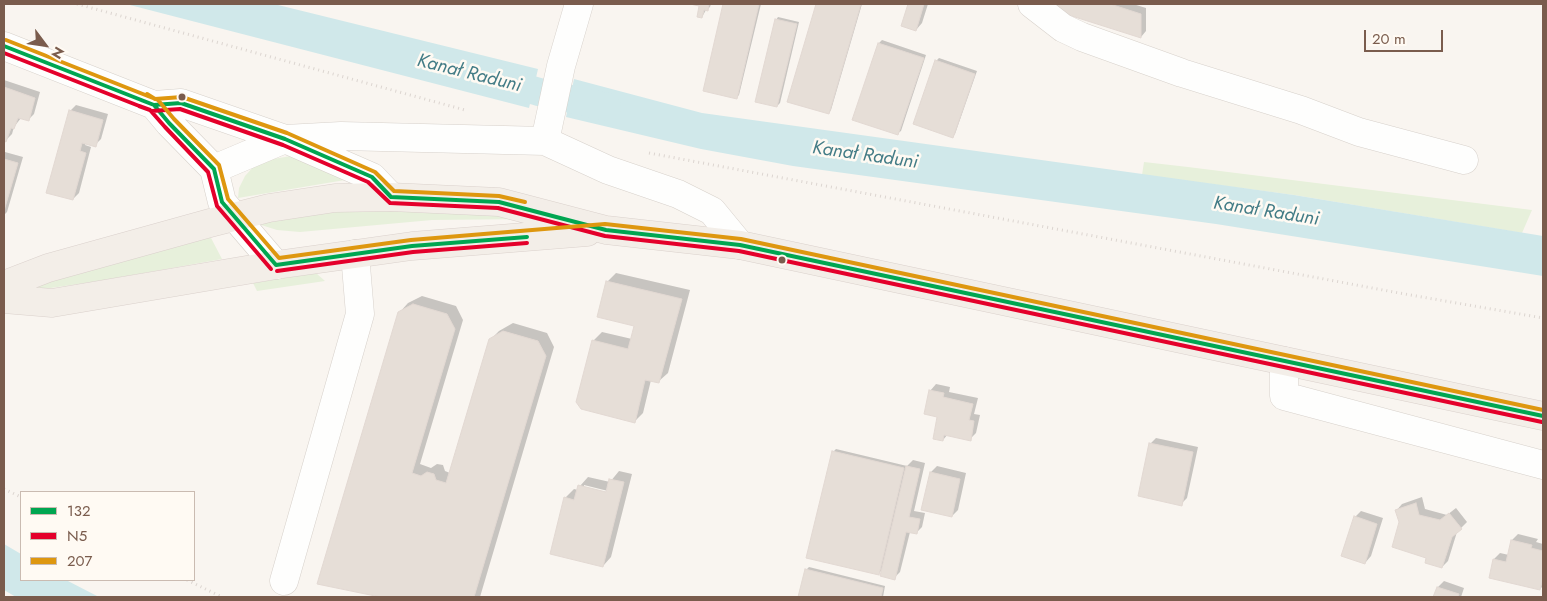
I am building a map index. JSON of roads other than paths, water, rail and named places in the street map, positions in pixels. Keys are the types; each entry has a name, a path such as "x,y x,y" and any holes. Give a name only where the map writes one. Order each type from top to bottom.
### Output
{"main road":[{"path":"4,285 48,268 269,208 335,198 391,197 499,202 606,230 740,245 1543,416"},
{"path":"4,299 52,303 276,265 412,246 606,230"}],"street":[{"path":"547,131 561,66 579,4"},
{"path":"1032,4 1063,28 1164,66 1301,110 1359,132 1464,160"},
{"path":"4,46 154,105 181,103 285,140 372,176 391,197"},
{"path":"154,105 214,169 222,202 276,265"},
{"path":"214,169 285,140 341,136 547,131 608,170 678,194 712,211 740,245"},
{"path":"284,582 360,314 355,254"},
{"path":"1284,361 1284,396 1543,465"}],"water":[{"path":"126,4 274,4 538,69 529,108"},
{"path":"574,79 702,113 1294,195 1543,236 1543,276 1216,224 793,166 701,149 566,117"},
{"path":"4,544 20,553 20,581 68,581 99,597 16,597 4,590"}],"waterway":[{"name":"Kanał Raduni","path":"498,80 539,92 607,107"}]}
